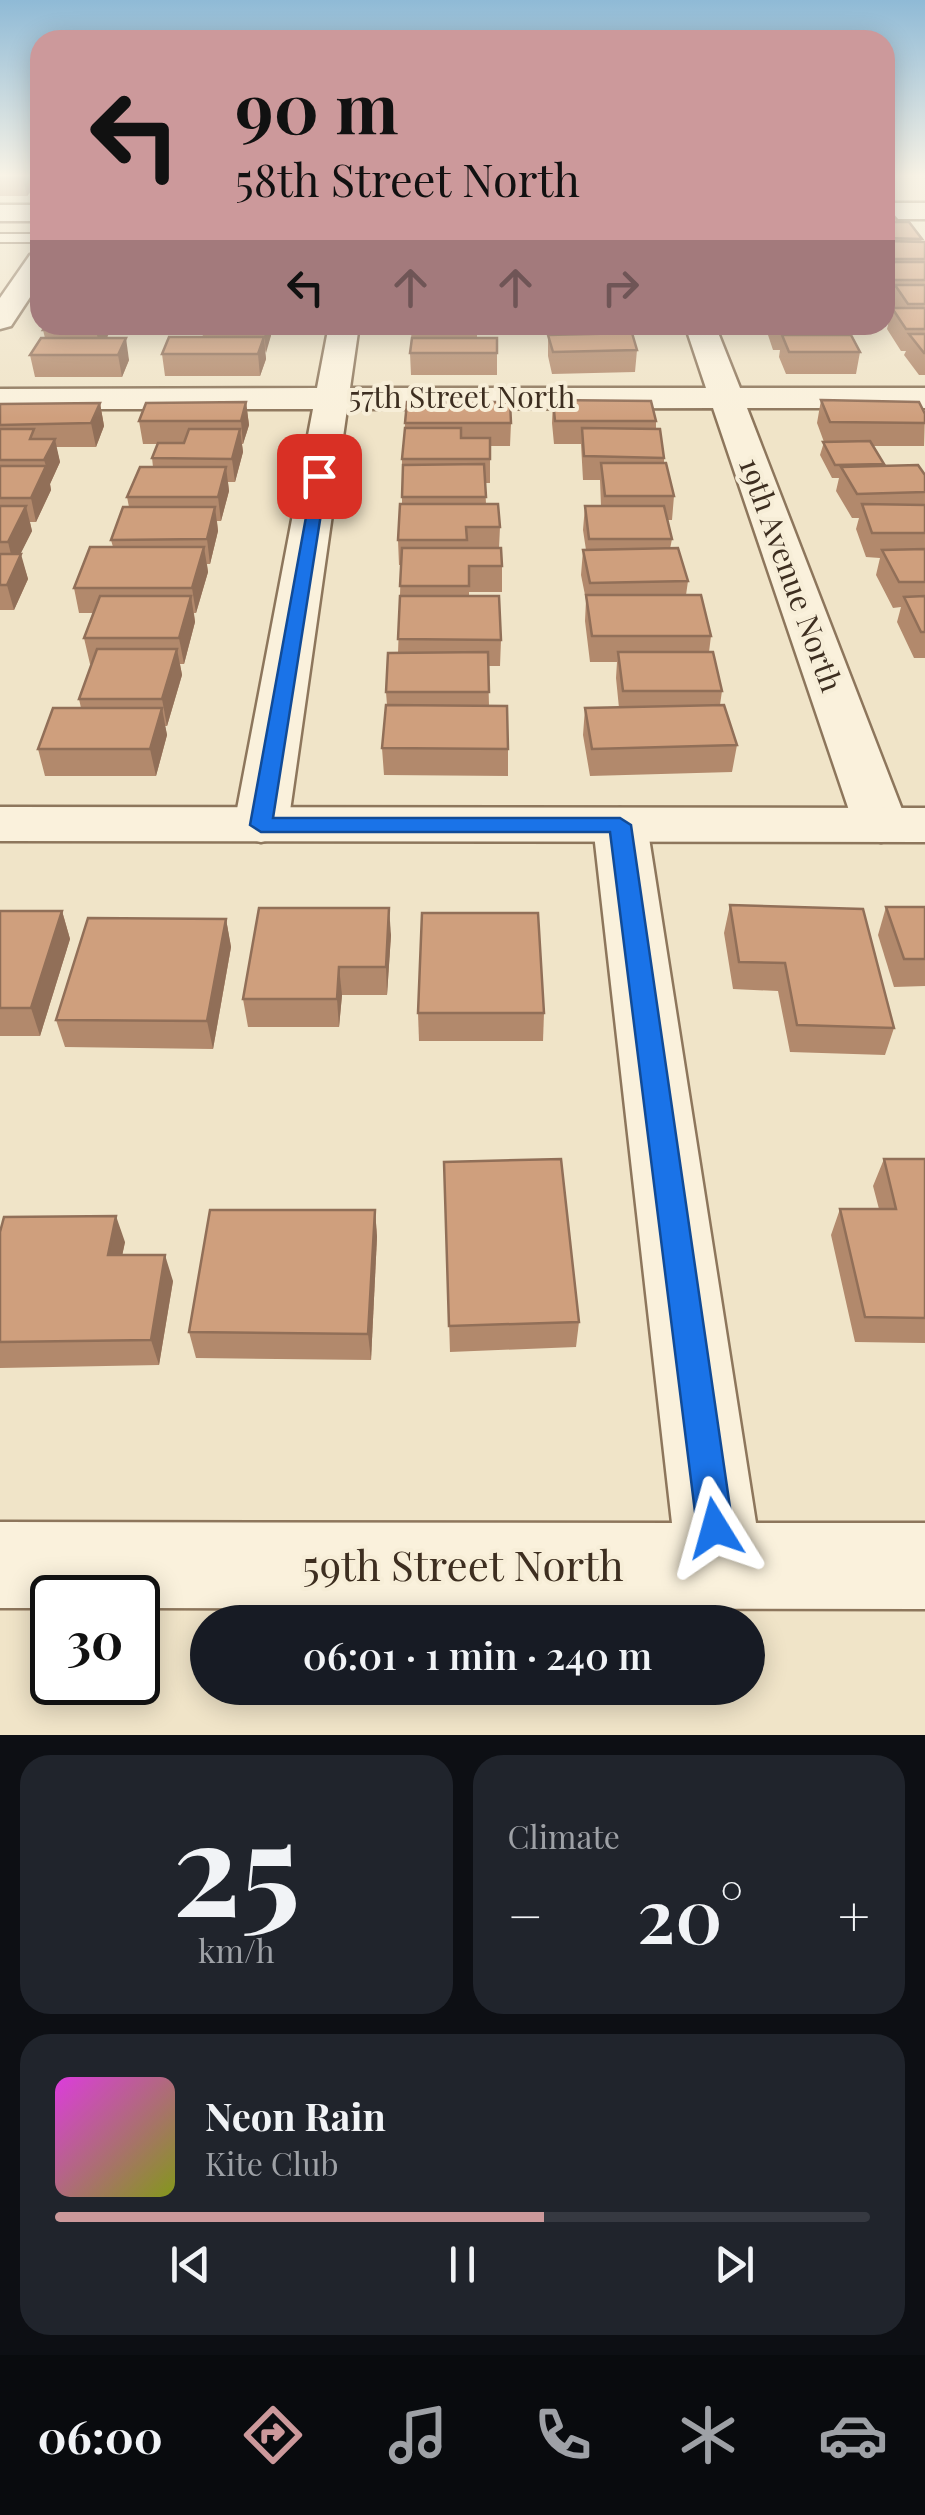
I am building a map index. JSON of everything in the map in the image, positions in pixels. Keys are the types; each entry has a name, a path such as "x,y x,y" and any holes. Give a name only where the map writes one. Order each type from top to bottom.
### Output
{"street":[{"path":"0,320 30,276"},
{"path":"261,825 342,335"},
{"name":"19th Avenue North","path":"704,335 903,825"},
{"name":"57th Street North","path":"0,399 925,398"},
{"path":"0,824 903,825"},
{"path":"620,825 720,1567"},
{"name":"59th Street North","path":"0,1565 925,1566"}],"building":[{"path":"895,256 925,256 925,259 895,259"},
{"path":"895,262 925,262 925,280 895,280"},
{"path":"895,285 925,285 925,304 908,304"},
{"path":"895,308 925,308 925,329 906,329"},
{"path":"909,334 925,334 925,353 924,353"},
{"path":"548,335 633,335 637,350 553,352"},
{"path":"782,335 851,335 860,352 789,352"},
{"path":"169,337 264,337 258,354 162,354"},
{"path":"41,338 126,338 118,355 30,355"},
{"path":"412,338 497,338 497,353 410,353"},
{"path":"553,400 651,401 656,421 555,421"},
{"path":"821,400 919,402 925,423 830,422"},
{"path":"246,402 241,421 139,421 146,403"},
{"path":"407,402 510,402 511,423 405,423"},
{"path":"100,403 91,423 0,425 0,404"},
{"path":"405,428 461,428 461,438 490,438 490,459 402,459"},
{"path":"582,428 660,429 664,458 584,456"},
{"path":"0,429 34,429 30,439 55,439 44,460 0,460"},
{"path":"189,429 240,429 232,459 152,458 158,443 184,443"},
{"path":"870,441 884,464 835,465 823,442"},
{"path":"601,463 666,463 674,496 605,496"},
{"path":"484,464 486,497 402,497 403,465"},
{"path":"918,465 925,475 925,492 857,494 841,467"},
{"path":"0,466 46,466 31,498 0,498"},
{"path":"140,467 226,467 218,497 127,497"},
{"path":"400,504 498,504 500,527 466,527 467,540 398,540"},
{"path":"862,504 925,505 925,533 872,533"},
{"path":"0,506 26,506 8,542 0,542"},
{"path":"585,506 664,506 672,539 589,539"},
{"path":"123,507 215,507 207,539 111,540"},
{"path":"90,547 204,547 192,588 74,588"},
{"path":"402,548 501,548 502,566 469,566 469,586 400,586"},
{"path":"678,548 688,581 590,583 583,550"},
{"path":"925,549 925,582 899,582 882,550"},
{"path":"0,554 21,554 7,585 0,585"},
{"path":"586,595 701,595 711,636 592,636"},
{"path":"100,596 191,596 179,638 84,638"},
{"path":"400,596 499,596 501,640 398,639"},
{"path":"925,596 925,632 921,632 904,597"},
{"path":"97,649 177,649 162,699 79,699"},
{"path":"488,652 489,692 386,692 388,653"},
{"path":"618,652 713,652 722,691 623,691"},
{"path":"386,705 507,706 508,749 382,748"},
{"path":"724,705 737,745 592,749 585,708"},
{"path":"53,708 162,708 150,749 38,749"},
{"path":"730,905 863,909 894,1028 797,1025 785,963 739,962"},
{"path":"886,907 925,907 925,959 904,959"},
{"path":"259,908 389,908 386,967 339,967 337,999 243,999"},
{"path":"0,911 62,911 31,1008 0,1008"},
{"path":"422,913 538,913 544,1013 418,1013"},
{"path":"88,918 226,919 207,1021 56,1020"},
{"path":"561,1159 579,1322 449,1326 444,1162"},
{"path":"884,1159 925,1159 925,1318 865,1317 840,1209 896,1209"},
{"path":"210,1210 375,1210 368,1334 189,1332"},
{"path":"116,1216 108,1255 165,1255 151,1340 0,1342 0,1232 4,1217"}],"route":[{"path":"319,476 261,825 620,825 715,1528"}]}
